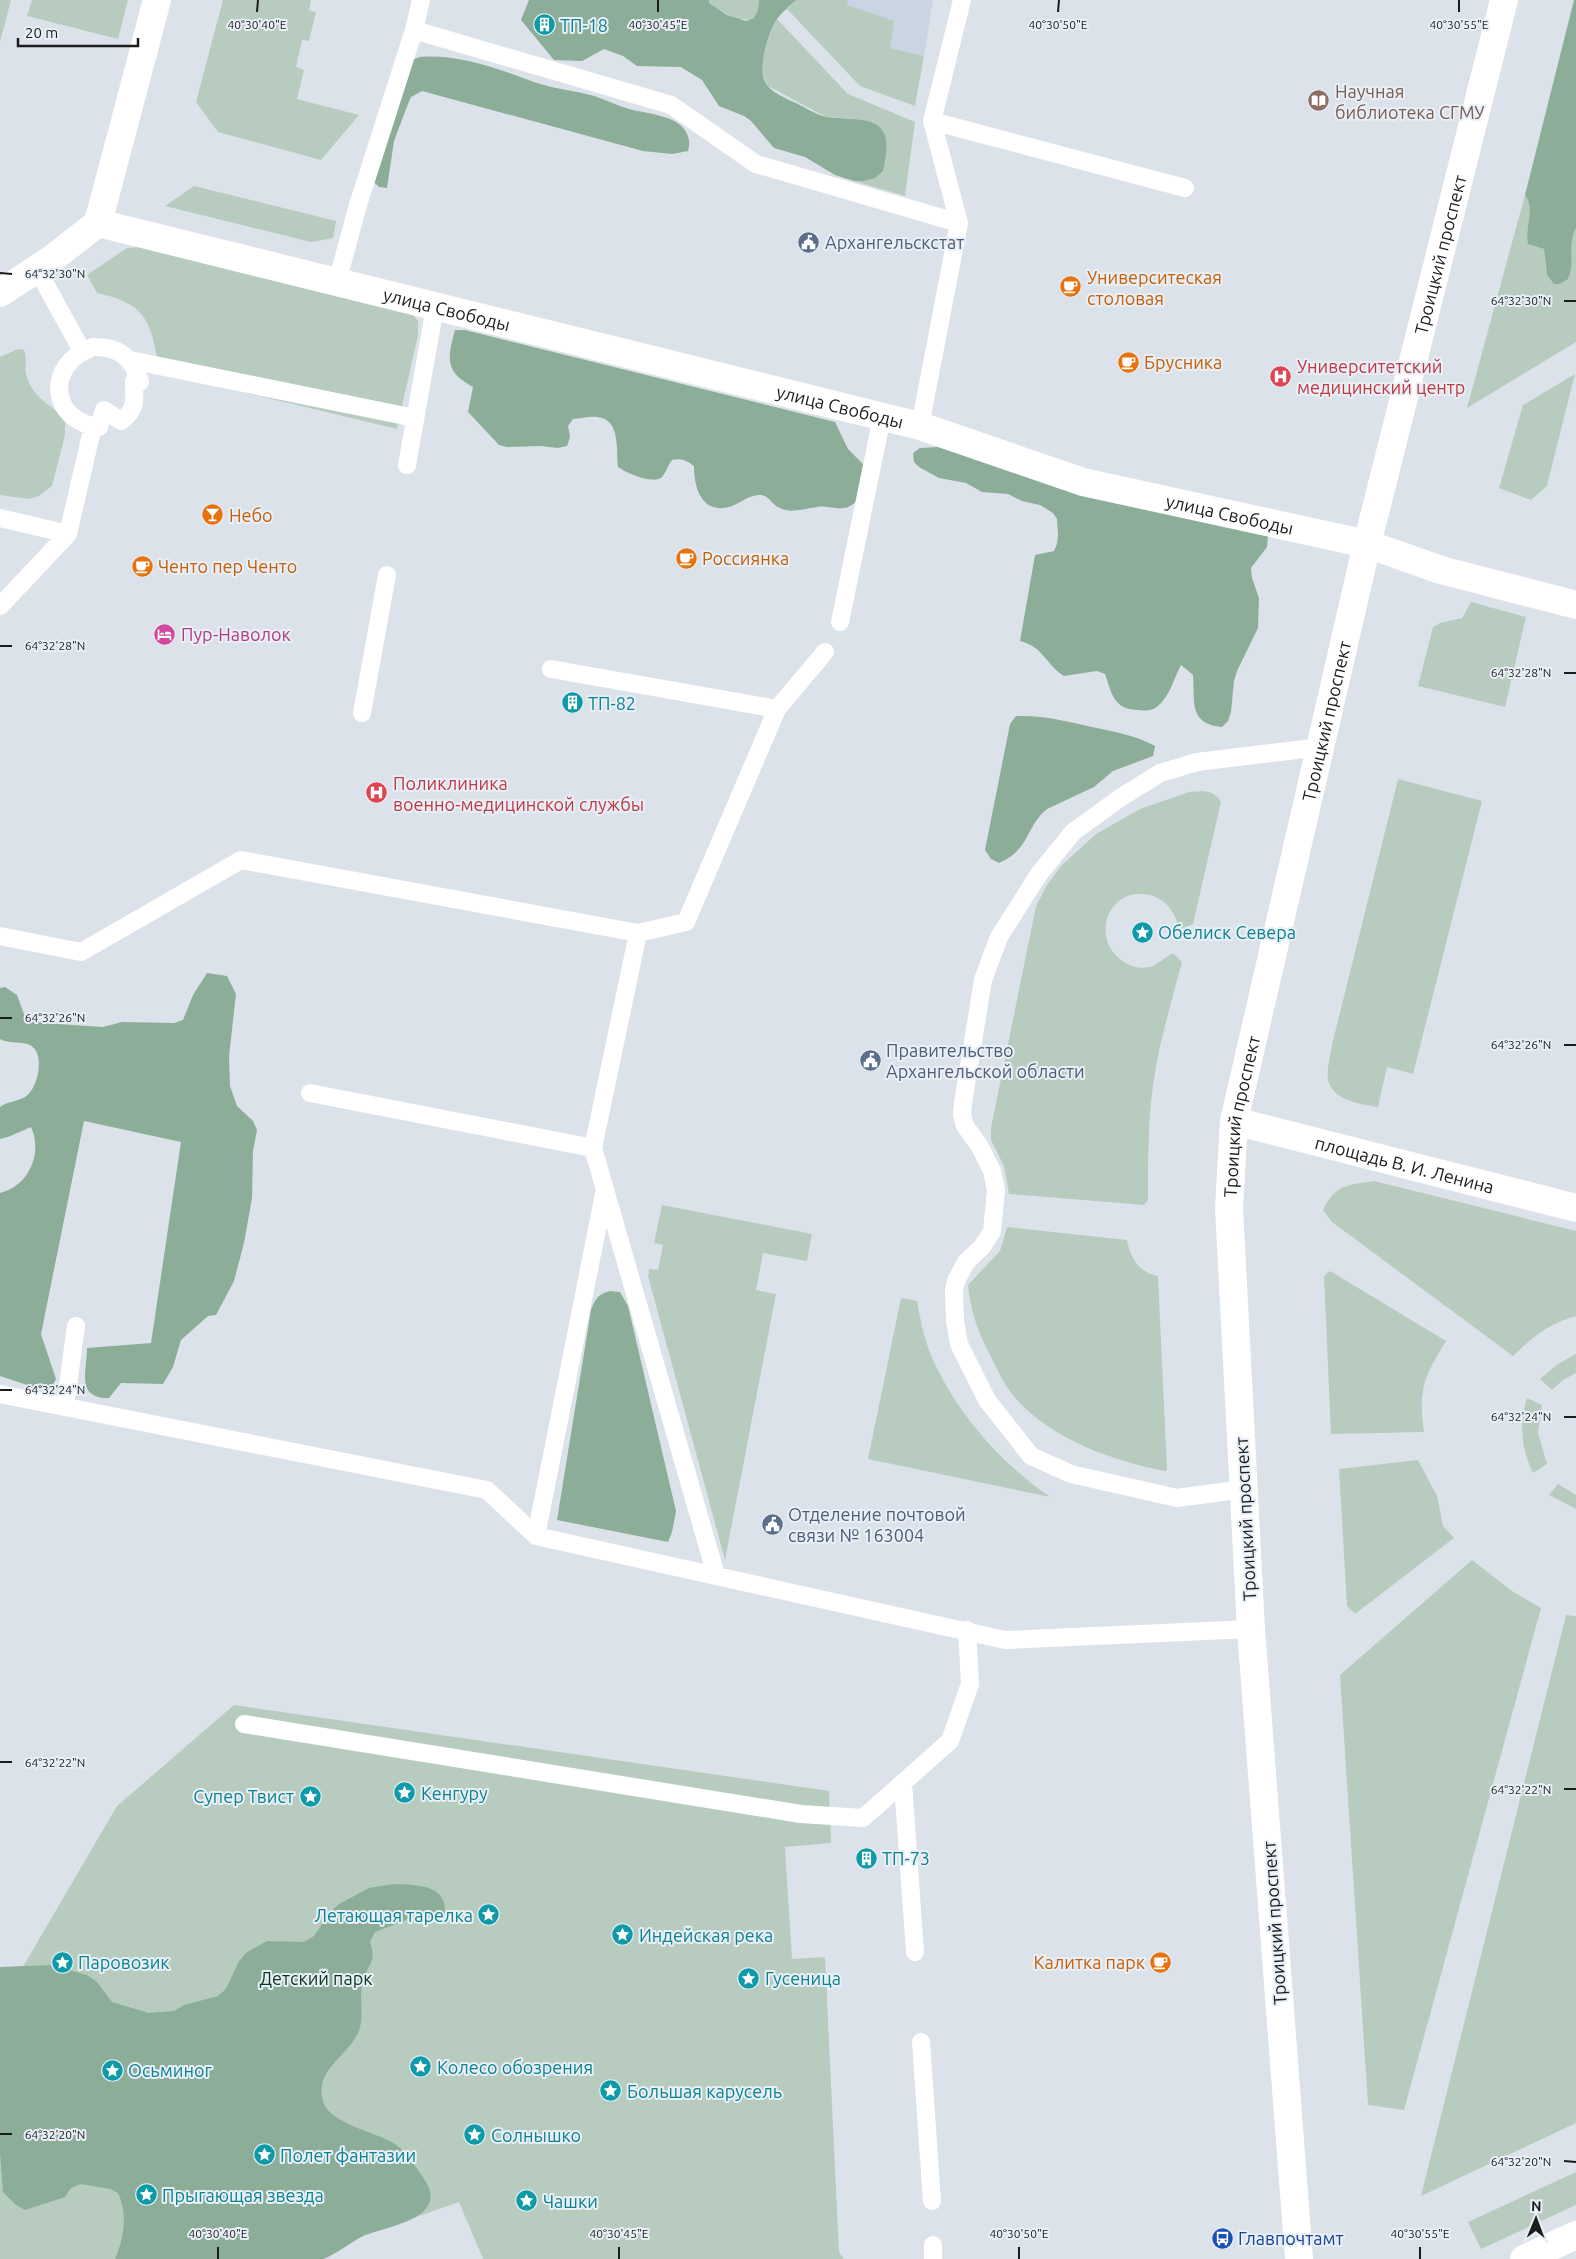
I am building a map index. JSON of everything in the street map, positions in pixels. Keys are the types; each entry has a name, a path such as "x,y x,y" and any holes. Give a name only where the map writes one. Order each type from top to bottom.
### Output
{"main road":[{"path":"0,293 37,269 98,223 157,0"},
{"name":"Троицкий проспект","path":"1299,2259 1251,1629 1229,1208 1234,1121 1367,544 1504,0"},
{"name":"улица Свободы","path":"98,223 920,426 1083,482 1367,544 1441,570 1576,606"},
{"name":"площадь В. И. Ленина","path":"1234,1121 1576,1208"},
{"path":"1524,2259 1576,2235"}],"lane":[{"path":"338,282 358,205 414,30 421,0"},
{"path":"920,426 959,223 932,121 962,0"},
{"path":"414,30 671,105 756,164 959,223"},
{"path":"932,121 1185,188"},
{"path":"37,269 82,351"},
{"path":"407,464 435,307"},
{"path":"130,360 137,370 140,382 134,381 134,408 121,421 104,410 99,427 74,418 66,409 60,392 61,375 65,365 82,351 93,347 109,348 130,360 415,418"},
{"path":"840,622 882,417"},
{"path":"0,606 68,534 93,426"},
{"path":"0,518 68,534"},
{"path":"362,713 387,575"},
{"path":"0,936 81,952 242,860 638,933 686,922 777,709 825,652"},
{"path":"551,669 777,709"},
{"path":"1244,1489 1177,1498 1072,1474 1031,1456 987,1400 959,1344 955,1321 954,1291 956,1281 966,1262 982,1247 992,1231 996,1190 992,1171 979,1145 964,1126 963,1102 983,980 999,937 1039,874 1073,832 1120,798 1160,773 1198,762 1320,747"},
{"path":"638,933 592,1148 716,1575"},
{"path":"310,1093 592,1148"},
{"path":"536,1536 605,1191"},
{"path":"65,1407 76,1326"},
{"path":"0,1394 487,1490 536,1536 967,1630 1005,1640 1251,1629"},
{"path":"244,1724 810,1815 863,1818 950,1741 970,1684 967,1630"},
{"path":"903,1783 915,1952"},
{"path":"921,2042 932,2201"}],"shaded area":[{"path":"848,0 933,0 924,56 890,48 847,5"}],"green space":[{"path":"0,0 11,0 0,42"},
{"path":"32,0 128,0 118,39 27,16"},
{"path":"223,0 311,0 309,10 316,12 309,41 302,40 296,67 304,70 297,99 359,115 321,160 218,132 196,102"},
{"path":"529,0 709,0 709,3 727,15 746,21 754,18 758,10 759,0 796,0 777,19 770,34 763,61 764,78 767,85 780,96 820,115 858,119 874,123 880,127 886,142 883,171 875,178 854,181 835,175 805,157 774,148 751,121 744,116 719,106 702,80 681,67 637,66 623,56 604,49 582,61 554,60 521,20"},
{"path":"709,0 759,0 758,10 754,18 736,18 709,3"},
{"path":"796,0 848,0 847,5 894,21 890,48 924,56 915,106 860,86 787,9"},
{"path":"1574,0 1576,0 1576,228 1572,240 1571,267 1568,279 1559,284 1554,284 1547,275 1544,249 1528,244 1527,231 1530,207 1525,195"},
{"path":"777,19 848,94 915,122 905,196 854,181 863,181 883,171 885,153 857,119 826,117 768,86 764,78 764,52"},
{"path":"420,57 464,60 507,72 540,84 592,95 629,109 665,117 683,127 689,138 688,151 672,154 643,151 422,91 411,97 394,141 387,188 379,187 373,181 414,59"},
{"path":"194,186 336,221 333,238 311,242 165,206"},
{"path":"1525,195 1530,207 1527,231 1528,243 1544,249 1546,270 1568,279 1571,267 1572,240 1576,228 1576,342 1467,408"},
{"path":"140,247 413,315 418,321 418,335 397,429 154,371 157,362 156,351 148,324 143,316 129,304 97,293 87,275 127,248"},
{"path":"455,330 465,330 835,422 848,449 863,464 862,495 850,506 844,508 822,507 789,511 777,507 767,497 761,495 752,496 729,507 719,508 712,506 701,497 694,474 694,466 686,461 681,459 672,460 662,477 653,480 633,475 618,467 614,429 605,419 597,417 573,419 568,426 570,437 567,446 558,448 541,446 507,447 499,445 468,412 473,387 457,376 451,364 450,349"},
{"path":"18,349 24,350 28,382 36,394 65,418 65,435 52,486 39,496 29,499 0,495 0,357"},
{"path":"1575,374 1547,486 1531,500 1499,488 1523,405"},
{"path":"939,447 1268,536 1267,547 1251,568 1252,578 1259,598 1258,628 1237,671 1228,721 1222,727 1211,725 1198,716 1194,702 1193,675 1181,665 1169,692 1158,706 1149,710 1130,709 1119,704 1115,699 1105,674 1097,671 1064,676 1034,647 1020,641 1035,555 1054,551 1058,535 1057,519 1053,513 1040,505 1022,501 1008,494 982,492 966,483 939,478 919,467 914,462 913,453 920,448"},
{"path":"1471,602 1526,617 1505,707 1418,686 1433,627 1440,623 1462,618"},
{"path":"1016,716 1045,717 1116,732 1132,736 1155,746 1153,756 1113,771 1094,787 1047,809 1035,823 1017,851 999,863 991,859 985,850 1010,724"},
{"path":"1398,779 1482,801 1413,1074 1387,1067 1378,1107 1356,1103 1336,1093 1328,1080 1328,1072 1332,1045"},
{"path":"1203,791 1211,793 1221,802 1193,924 1183,928 1178,925 1171,910 1160,899 1150,895 1136,894 1124,898 1114,906 1108,916 1106,928 1107,940 1113,952 1130,965 1140,968 1150,967 1173,953 1182,962 1162,1038 1151,1099 1148,1200 1144,1205 1009,1194 1004,1166 991,1140 991,1128 1036,906 1047,885 1062,865 1096,834 1140,809 1189,792"},
{"path":"207,973 227,976 236,994 229,1056 230,1086 237,1106 253,1121 257,1130 253,1151 252,1198 244,1243 234,1281 216,1315 208,1316 181,1340 173,1367 163,1384 121,1383 109,1398 98,1397 91,1393 85,1382 87,1348 151,1343 181,1142 84,1121 41,1334 56,1379 52,1387 36,1388 0,1376 0,1193 10,1189 26,1176 31,1167 35,1147 31,1127 0,1139 0,1107 22,1099 30,1093 37,1079 39,1063 35,1049 30,1045 0,1039 0,988 5,987 17,995 24,1014 32,1020 43,1023 103,1027 122,1022 174,1023 183,1020 193,995"},
{"path":"1374,1181 1576,1231 1576,1316 1557,1323 1542,1332 1513,1356 1332,1222 1323,1210 1338,1190 1350,1185"},
{"path":"662,1205 812,1234 807,1261 763,1253 756,1290 776,1294 725,1560 648,1276 649,1269 658,1270 663,1245 654,1243"},
{"path":"1007,1227 1127,1240 1130,1252 1136,1263 1146,1272 1158,1276 1167,1470 1122,1460 1078,1443 1038,1419 1021,1404 1007,1387 979,1331 973,1313 968,1285 1000,1251"},
{"path":"1330,1271 1446,1341 1432,1364 1425,1384 1422,1405 1424,1432 1331,1434 1324,1276"},
{"path":"610,1291 620,1292 628,1306 676,1511 668,1542 557,1520 591,1310 598,1298"},
{"path":"901,1298 917,1301 930,1353 952,1395 965,1414 1013,1468 1050,1497 868,1459"},
{"path":"1576,1354 1576,1373 1563,1380 1552,1390 1540,1379 1558,1364"},
{"path":"1527,1398 1542,1405 1538,1433 1547,1464 1533,1473 1522,1436 1524,1408"},
{"path":"1418,1460 1437,1496 1443,1526 1454,1538 1355,1614 1347,1606 1339,1469"},
{"path":"1558,1484 1576,1495 1576,1509 1549,1495"},
{"path":"1472,1560 1512,1591 1541,1608 1404,2110 1368,2105 1340,1675"},
{"path":"1566,1615 1576,1616 1576,2123 1421,2196"},
{"name":"Детский парк","path":"234,1705 829,1791 831,1843 785,1847 792,1959 825,1957 839,2252 844,2259 483,2259 459,2202 298,2259 0,2259 0,2006 117,1806"},
{"path":"393,1884 422,1886 437,1893 442,1898 445,1907 444,1918 413,1915 404,1921 375,1932 370,1942 373,1956 362,1985 362,2015 358,2033 353,2042 327,2072 321,2090 327,2109 334,2116 354,2127 395,2144 403,2151 426,2182 431,2195 429,2205 422,2213 411,2220 363,2236 324,2259 115,2259 121,2243 124,2226 123,2209 118,2193 110,2189 81,2184 71,2188 65,2197 25,2210 16,2205 3,2192 0,2153 0,1967 50,1965 87,1975 97,1982 112,2002 149,2013 174,2011 184,2005 218,1996 226,1989 239,1961 246,1953 256,1947 267,1941 304,1942 314,1936 331,1911 339,1904 369,1888"},
{"path":"1576,2172 1576,2205 1481,2249 1468,2222"}],"place":[{"name":"ТП-18","path":"544,25"},
{"name":"Научная библиотека СГМУ","path":"1319,101"},
{"name":"Архангельскстат","path":"809,242"},
{"name":"Университеская столовая","path":"1071,287"},
{"name":"Брусника","path":"1128,362"},
{"name":"Университетский медицинский центр","path":"1281,376"},
{"name":"Небо","path":"213,515"},
{"name":"Россиянка","path":"686,558"},
{"name":"Ченто пер Ченто","path":"142,566"},
{"name":"Пур-Наволок","path":"165,634"},
{"name":"ТП-82","path":"572,703"},
{"name":"Поликлиника военно-медицинской службы","path":"377,793"},
{"name":"Обелиск Севера","path":"1142,932"},
{"name":"Правительство Архангельской области","path":"870,1060"},
{"name":"Отделение почтовой связи № 163004","path":"772,1524"},
{"name":"Кенгуру","path":"405,1793"},
{"name":"Супер Твист","path":"310,1796"},
{"name":"ТП-73","path":"866,1858"},
{"name":"Летающая тарелка","path":"489,1915"},
{"name":"Индейская река","path":"623,1935"},
{"name":"Паровозик","path":"62,1962"},
{"name":"Калитка парк","path":"1161,1962"},
{"name":"Гусеница","path":"749,1978"},
{"name":"Колесо обозрения","path":"421,2067"},
{"name":"Осьминог","path":"112,2070"},
{"name":"Большая карусель","path":"611,2091"},
{"name":"Солнышко","path":"475,2135"},
{"name":"Полет фантазии","path":"264,2155"},
{"name":"Прыгающая звезда","path":"146,2195"},
{"name":"Чашки","path":"527,2201"},
{"name":"Главпочтамт","path":"1222,2238"}]}
